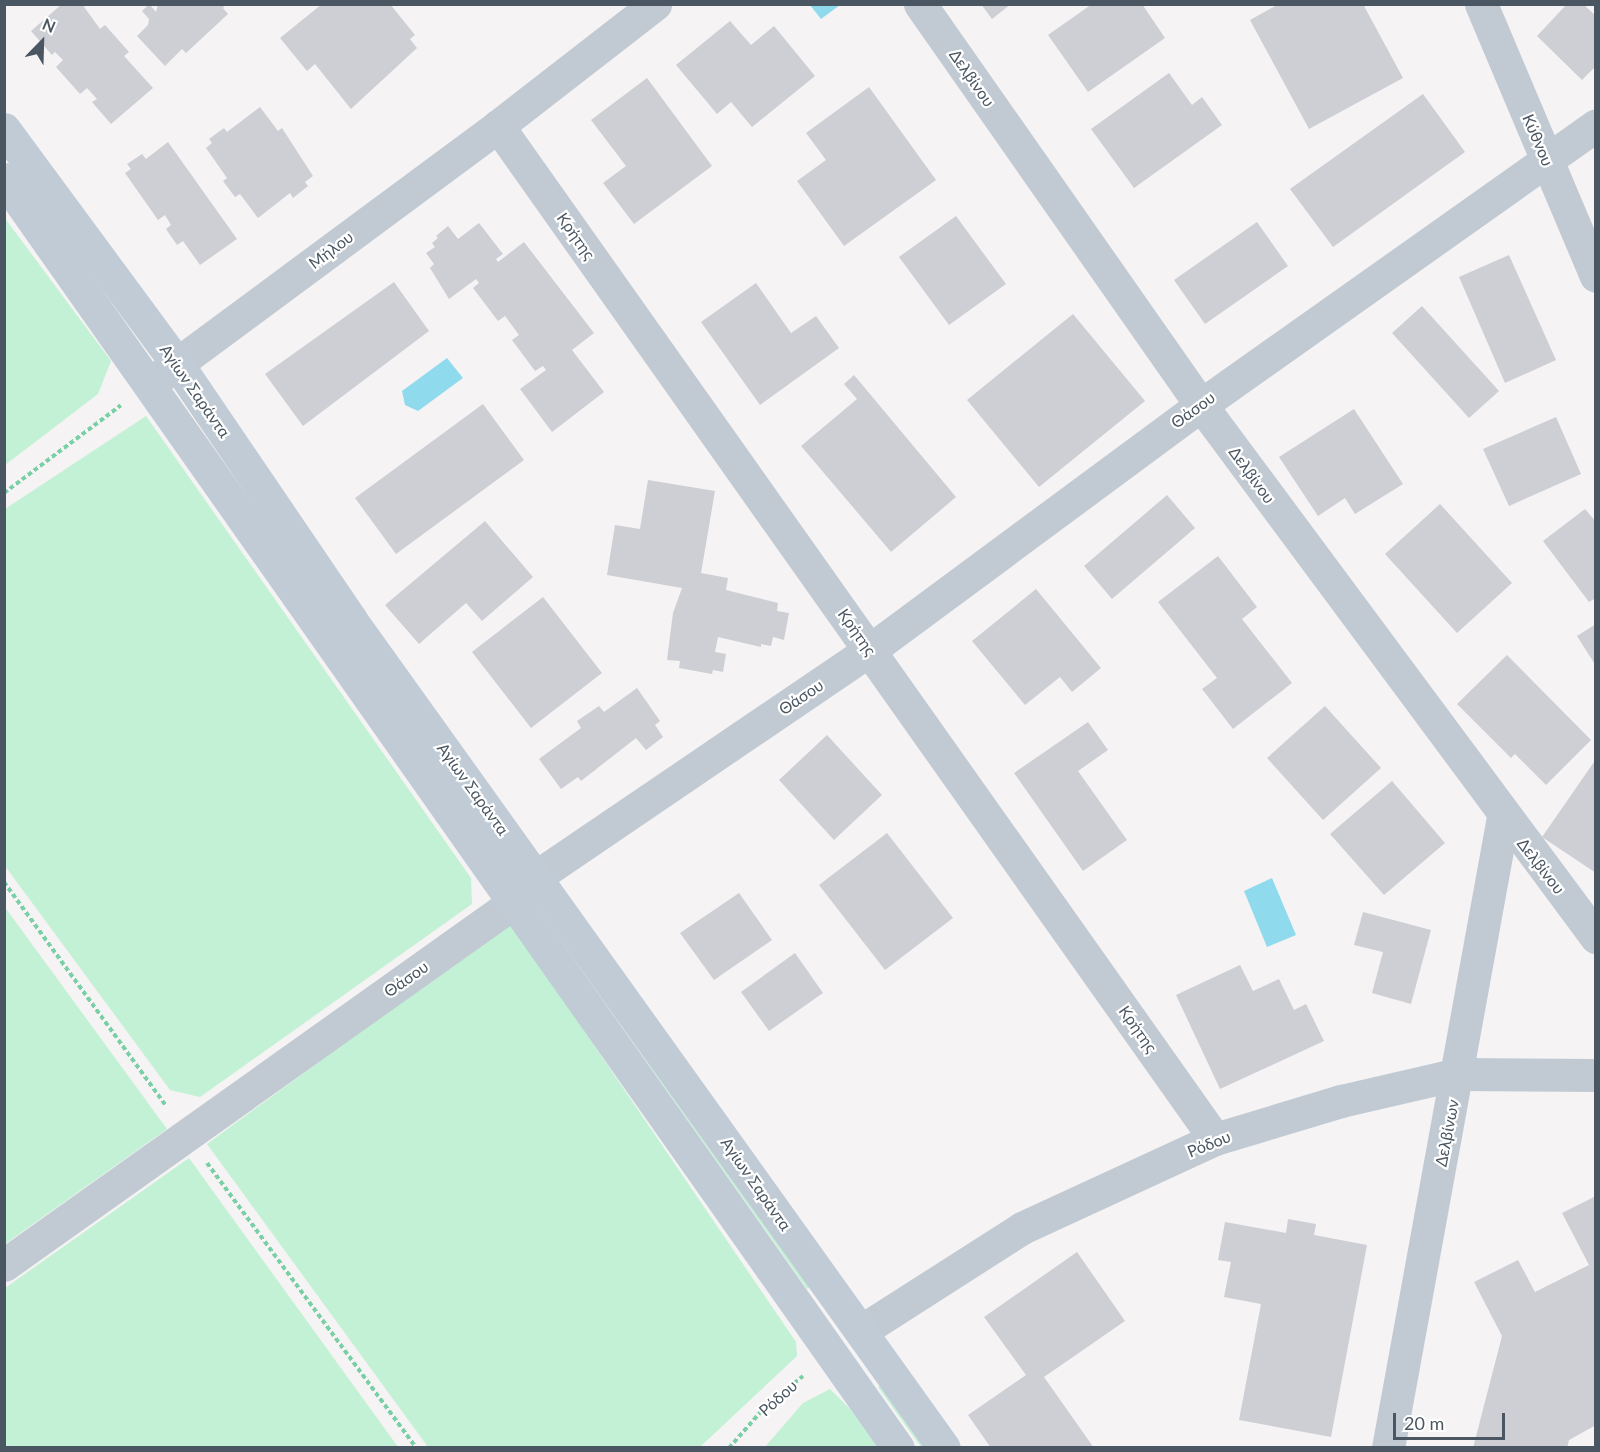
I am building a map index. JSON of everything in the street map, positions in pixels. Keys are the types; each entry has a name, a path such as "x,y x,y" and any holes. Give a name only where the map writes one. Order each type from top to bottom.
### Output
{"main road":[{"name":"Αγίων Σαράντα","path":"4,129 178,364 351,620 537,876 944,1448"},
{"name":"Αγίων Σαράντα","path":"4,179 151,383 513,903 898,1448"}],"street":[{"name":"Μήλου","path":"151,383 498,126 655,4"},
{"name":"Δελβίνου","path":"920,4 1201,405 1503,817 1596,937"},
{"name":"Κύθνου","path":"1481,4 1596,276"},
{"name":"Θάσου","path":"4,1265 513,903 537,876 870,650 1201,405 1596,125"},
{"name":"Κρήτης","path":"498,126 1215,1139"},
{"name":"Δελβίνων","path":"1388,1448 1458,1074 1503,817"},
{"name":"Ρόδου","path":"861,1331 1022,1228 1215,1139 1341,1101 1458,1074 1596,1075"}],"path":[{"path":"4,493 151,383"},
{"name":"Ρόδου","path":"729,1448 765,1407 831,1353"}],"green space":[{"path":"4,217 111,361 98,394 5,465"},
{"path":"146,416 471,878 472,904 200,1097 170,1090 5,866 5,509"},
{"path":"4,906 167,1129 5,1244 4,1244"},
{"path":"510,922 796,1342 797,1356 700,1447 428,1447 207,1144"},
{"path":"556,934 812,1286 807,1289"},
{"path":"189,1158 398,1447 5,1447 5,1288"},
{"path":"882,1384 928,1447 921,1447 878,1387"},
{"path":"830,1389 851,1410 877,1447 764,1448 803,1403"}],"water":[{"path":"810,5 840,5 821,19"},
{"path":"447,358 463,378 418,411 405,405 402,391"},
{"path":"1272,878 1296,935 1267,947 1244,891"}],"building":[{"path":"62,4 82,4 100,29 105,25 129,52 124,56 153,88 111,124 92,102 97,99 87,88 80,94 56,67 63,60 55,52 52,55 31,31"},
{"path":"149,4 156,12 158,4 226,4 223,8 228,14 186,53 182,49 165,66 137,36 148,25 149,19 142,11"},
{"path":"322,4 390,4 415,35 410,39 417,48 351,109 315,64 307,71 280,38"},
{"path":"981,4 1011,4 992,19"},
{"path":"1092,4 1142,4 1165,38 1088,92 1048,35"},
{"path":"1279,4 1363,4 1403,78 1309,129 1250,20"},
{"path":"1567,4 1583,4 1596,16 1596,66 1582,80 1537,36"},
{"path":"730,21 751,45 774,26 815,76 752,127 731,102 717,114 676,65"},
{"path":"1169,73 1192,105 1202,97 1222,125 1134,188 1091,129"},
{"path":"647,78 712,166 634,224 603,183 626,166 591,120"},
{"path":"869,87 936,180 844,246 797,181 826,160 806,133"},
{"path":"1423,94 1465,152 1333,247 1290,189"},
{"path":"260,107 278,131 282,128 313,176 305,182 308,186 293,198 290,193 258,218 240,194 235,197 223,181 227,178 206,148 212,143 209,139 224,128 227,132"},
{"path":"168,142 237,239 200,265 183,241 177,245 166,229 171,225 165,215 158,220 125,173 131,169 127,164 142,154 146,159"},
{"path":"956,216 1006,284 949,325 899,257"},
{"path":"1257,222 1288,266 1205,324 1174,280"},
{"path":"479,223 503,254 496,259 498,262 524,242 594,333 572,350 604,392 552,432 520,389 546,370 543,366 535,371 512,340 519,335 505,316 498,321 473,288 479,283 476,279 449,299 430,268 434,264 426,253 435,247 432,243 438,238 436,236 448,226 458,239"},
{"path":"1509,255 1556,360 1505,383 1459,277"},
{"path":"394,282 429,331 303,426 265,374"},
{"path":"756,283 791,333 816,316 839,348 760,405 701,322"},
{"path":"1422,306 1499,391 1469,418 1392,333"},
{"path":"1073,314 1145,401 1039,487 967,400"},
{"path":"854,375 956,497 891,552 801,446 857,399 844,384"},
{"path":"483,404 524,460 396,554 355,498"},
{"path":"1354,409 1403,484 1355,514 1345,498 1318,516 1279,457"},
{"path":"1556,417 1581,474 1509,506 1483,449"},
{"path":"648,480 715,491 701,573 728,578 726,590 778,603 777,611 789,613 784,640 773,637 771,646 761,644 761,647 718,637 715,652 726,654 723,672 713,670 712,674 679,668 680,661 667,660 673,613 682,588 607,575 615,525 640,529"},
{"path":"1167,495 1195,528 1112,599 1084,566"},
{"path":"1440,504 1512,583 1457,633 1385,554"},
{"path":"1585,509 1596,522 1596,598 1589,602 1543,541"},
{"path":"485,521 533,577 482,621 466,603 419,644 385,605"},
{"path":"1218,556 1257,607 1242,619 1292,683 1233,729 1202,689 1217,678 1158,602"},
{"path":"1036,589 1101,668 1072,692 1060,677 1025,705 972,641"},
{"path":"543,597 602,673 531,728 472,652"},
{"path":"1596,624 1596,666 1577,636"},
{"path":"1507,655 1591,740 1546,785 1515,754 1511,758 1457,704"},
{"path":"637,688 660,721 655,725 663,737 646,750 636,738 581,781 578,777 561,789 539,759 581,728 577,721 599,706 604,712"},
{"path":"1325,706 1381,768 1323,820 1267,758"},
{"path":"1088,722 1108,750 1078,771 1127,840 1083,871 1014,773"},
{"path":"827,735 882,795 834,840 779,780"},
{"path":"1594,762 1596,763 1596,873 1542,837"},
{"path":"1392,781 1445,843 1384,895 1330,834"},
{"path":"887,833 953,918 885,970 819,885"},
{"path":"739,893 772,940 714,980 680,933"},
{"path":"1363,912 1431,930 1411,1004 1372,993 1383,952 1354,945"},
{"path":"795,953 823,993 769,1031 741,992"},
{"path":"1240,965 1253,991 1279,979 1294,1010 1306,1004 1324,1041 1220,1089 1176,995"},
{"path":"1596,1196 1596,1425 1569,1440 1567,1448 1473,1448 1502,1336 1474,1282 1518,1260 1535,1292 1589,1265 1562,1213"},
{"path":"1288,1219 1316,1224 1314,1235 1367,1245 1331,1437 1239,1420 1261,1304 1224,1297 1231,1262 1218,1260 1225,1222 1286,1233"},
{"path":"1077,1252 1125,1321 1044,1377 1094,1448 991,1448 968,1415 1026,1375 984,1317"}]}
